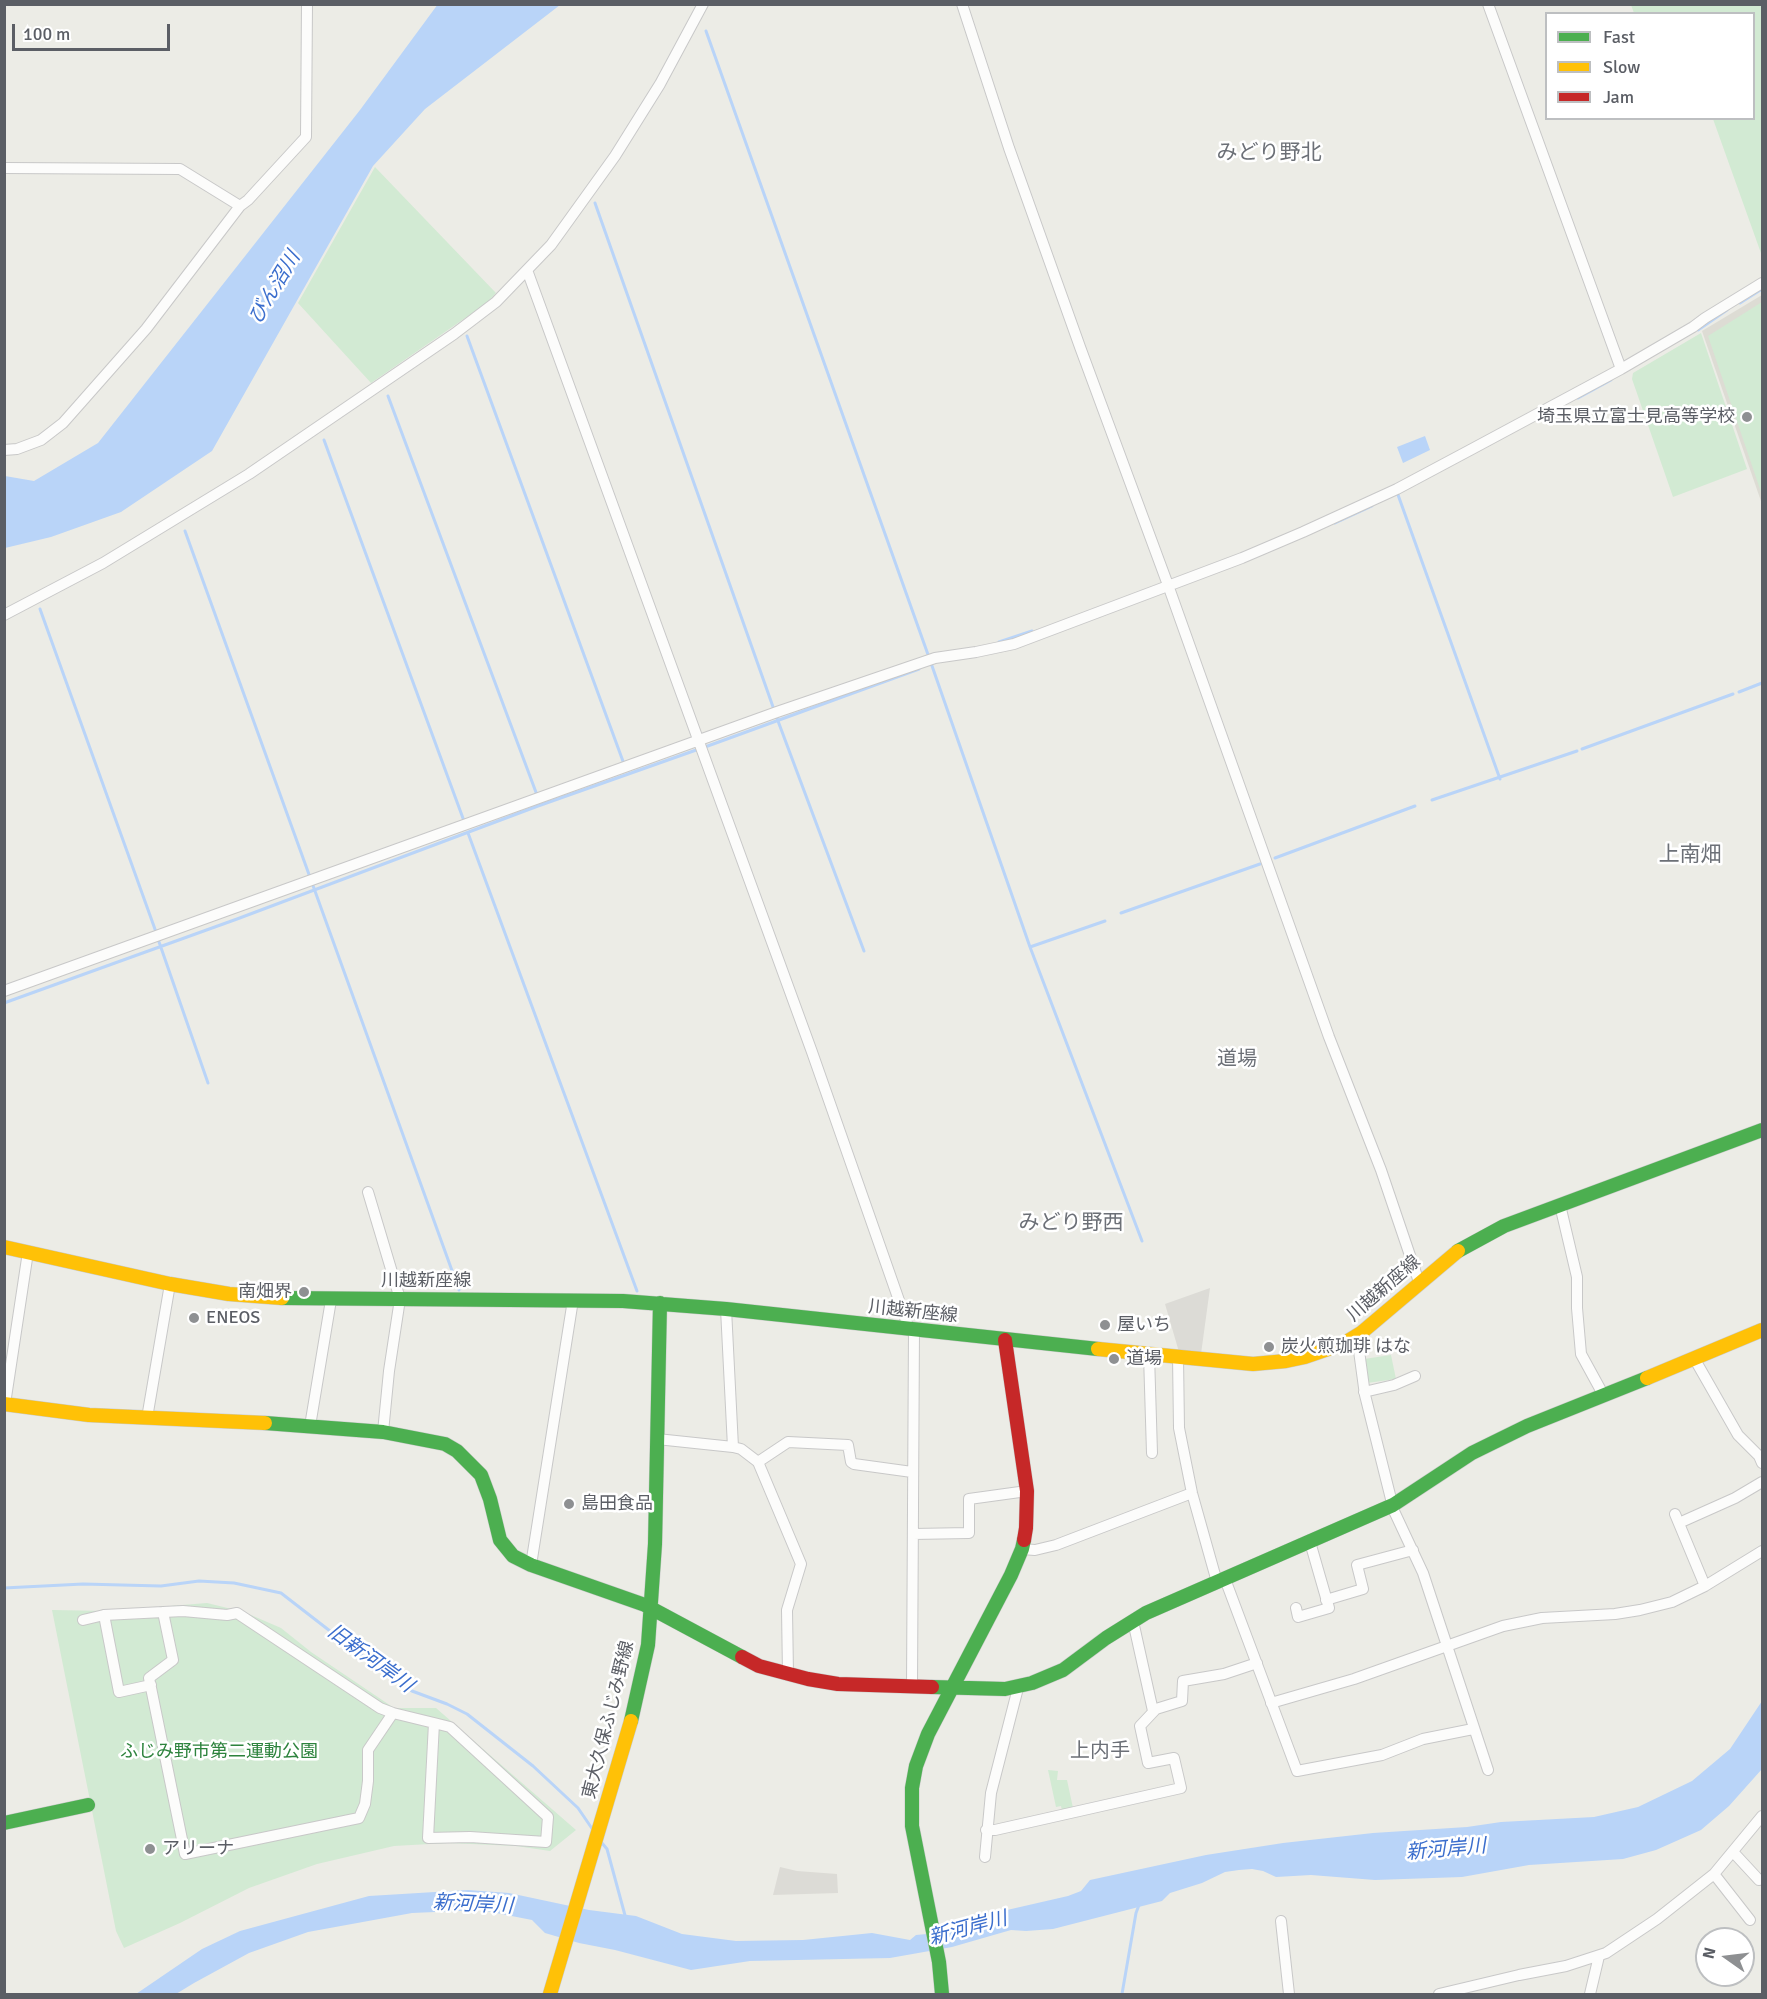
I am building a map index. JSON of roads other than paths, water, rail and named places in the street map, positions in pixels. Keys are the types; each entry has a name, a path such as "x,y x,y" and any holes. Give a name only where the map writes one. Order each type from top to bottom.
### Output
{"street":[{"path":"4,450 17,449 41,440 63,423 146,329 240,206 306,137 307,4"},
{"path":"4,615 103,563 249,474 471,322 496,302 551,245 573,216 633,129 703,4"},
{"path":"962,4 1013,159 1329,1037 1381,1170 1419,1282"},
{"path":"1488,4 1621,369"},
{"path":"4,168 180,169 240,206"},
{"path":"527,270 911,1329 912,1687"},
{"path":"4,991 698,740 935,658 1014,644 1242,558 1397,489 1621,369 1762,283"},
{"name":"川越新座線","path":"4,1247 170,1284 240,1295 331,1300 573,1300 660,1303 1149,1355 1236,1363 1286,1361 1330,1349 1357,1336 1453,1254 1504,1226 1762,1130"},
{"path":"368,1192 400,1299 383,1432"},
{"path":"1560,1205 1577,1277 1581,1354 1604,1396"},
{"path":"28,1252 5,1404 89,1415 383,1432 445,1444 472,1463 481,1474 500,1540 513,1556 531,1565 652,1609 759,1666 838,1684 1018,1688 1063,1670 1106,1638 1146,1613 1393,1505 1472,1453 1527,1426 1762,1330"},
{"path":"147,1418 170,1284"},
{"path":"310,1426 331,1300"},
{"path":"531,1565 573,1300"},
{"name":"東大久保ふじみ野線","path":"550,1995 642,1678 648,1645 652,1609 660,1303"},
{"path":"726,1310 733,1447"},
{"path":"1357,1336 1364,1392 1393,1505 1401,1528 1423,1573 1488,1770"},
{"path":"942,1995 912,1826 912,1788 921,1751 928,1734 1011,1575 1022,1549 1026,1528 1027,1491 1005,1340"},
{"path":"1149,1355 1152,1453"},
{"path":"1178,1357 1179,1428 1192,1493 1221,1581 1257,1664 1297,1771 1382,1755 1423,1739 1473,1729"},
{"path":"1694,1358 1738,1435 1761,1458"},
{"path":"1364,1392 1394,1385 1415,1376"},
{"path":"657,1438 733,1447 741,1449 758,1462 801,1564 787,1610 788,1674"},
{"path":"758,1462 788,1442 848,1445 851,1462 854,1464 912,1472"},
{"path":"1705,1586 1677,1518 1735,1498 1762,1482"},
{"path":"913,1534 969,1533 969,1499 1027,1491"},
{"path":"1022,1549 1035,1550 1056,1545 1192,1493"},
{"path":"1296,1608 1298,1617 1329,1608 1310,1542"},
{"path":"1326,1600 1363,1589 1357,1565 1413,1550"},
{"path":"1272,1702 1354,1679 1503,1626 1542,1618 1614,1614 1672,1602 1705,1586 1762,1551"},
{"path":"82,1620 104,1615 183,1611 227,1615 237,1613 380,1708 450,1727 548,1817 546,1842 470,1836 428,1838 434,1723"},
{"path":"163,1612 173,1660 149,1678 185,1854 359,1818 365,1804 368,1750 393,1713"},
{"path":"104,1615 119,1692 151,1685"},
{"path":"1133,1622 1153,1711"},
{"path":"987,1830 1181,1788 1174,1758 1148,1763 1140,1726 1153,1711 1182,1701 1184,1681 1224,1674 1257,1664"},
{"path":"985,1857 991,1793 1018,1688"},
{"path":"4,1823 88,1805"},
{"path":"1439,1995 1566,1966 1599,1956 1657,1919 1714,1874 1762,1816"},
{"path":"1734,1852 1759,1880"},
{"path":"1714,1874 1750,1920"},
{"path":"1281,1921 1289,1995"},
{"path":"1590,1995 1599,1956"}],"water":[{"name":"びん沼川","path":"438,4 560,5 425,109 373,166 212,451 121,512 51,537 5,548 5,476 34,481 98,443 360,110"},
{"path":"1425,436 1430,450 1403,463 1397,447"},
{"name":"新河岸川","path":"1762,1701 1762,1769 1729,1806 1701,1830 1656,1850 1623,1859 1529,1865 1462,1877 1375,1880 1311,1875 1276,1877 1263,1871 1239,1870 1225,1872 1202,1883 1170,1893 1162,1901 1053,1929 1011,1930 952,1947 890,1958 750,1961 691,1970 545,1933 532,1920 481,1910 412,1913 308,1932 249,1953 176,1994 136,1994 202,1949 240,1931 369,1896 468,1890 509,1893 589,1910 636,1916 682,1934 736,1941 803,1940 872,1933 910,1940 916,1935 949,1932 1007,1910 1068,1896 1081,1891 1090,1880 1206,1855 1283,1843 1373,1833 1594,1817 1638,1807 1692,1781 1730,1749"}],"waterway":[{"path":"706,31 1030,947 1142,1241"},
{"path":"595,203 778,721 864,951"},
{"path":"1740,303 1762,289"},
{"path":"1698,330 1727,310"},
{"path":"467,336 624,764"},
{"path":"1578,398 1611,380"},
{"path":"388,396 537,795"},
{"path":"324,440 464,821"},
{"path":"1397,492 1500,779"},
{"path":"1335,523 1372,506"},
{"path":"185,531 459,1290"},
{"path":"40,609 156,932"},
{"path":"999,642 1032,631"},
{"path":"705,747 919,669"},
{"path":"1739,692 1762,683"},
{"path":"1582,749 1733,694"},
{"path":"4,1003 699,749"},
{"path":"1432,800 1577,751"},
{"path":"1275,858 1415,806"},
{"path":"468,833 637,1291"},
{"path":"1121,913 1260,864"},
{"path":"1030,947 1105,921"},
{"path":"158,939 208,1083"},
{"name":"旧新河岸川","path":"4,1588 83,1584 161,1586 199,1581 234,1583 281,1593 370,1662 412,1691 467,1714 533,1766 578,1808 593,1830"},
{"name":"旧新河岸川","path":"602,1843 607,1849 626,1919"},
{"path":"1122,1994 1139,1905"}],"place":[{"name":"埼玉県立富士見高等学校","path":"1747,417"},
{"name":"南畑界","path":"304,1292"},
{"name":"ENEOS","path":"194,1318"},
{"name":"屋いち","path":"1105,1325"},
{"name":"炭火煎珈琲 はな","path":"1269,1347"},
{"name":"道場","path":"1114,1359"},
{"name":"島田食品","path":"569,1504"},
{"name":"アリーナ","path":"150,1849"}],"district":[{"name":"みどり野北","path":"1269,153"},
{"name":"上南畑","path":"1690,855"},
{"name":"道場","path":"1237,1060"},
{"name":"みどり野西","path":"1071,1223"},
{"name":"上内手","path":"1100,1752"}],"park label":[{"name":"ふじみ野市第二運動公園","path":"219,1752"}]}
